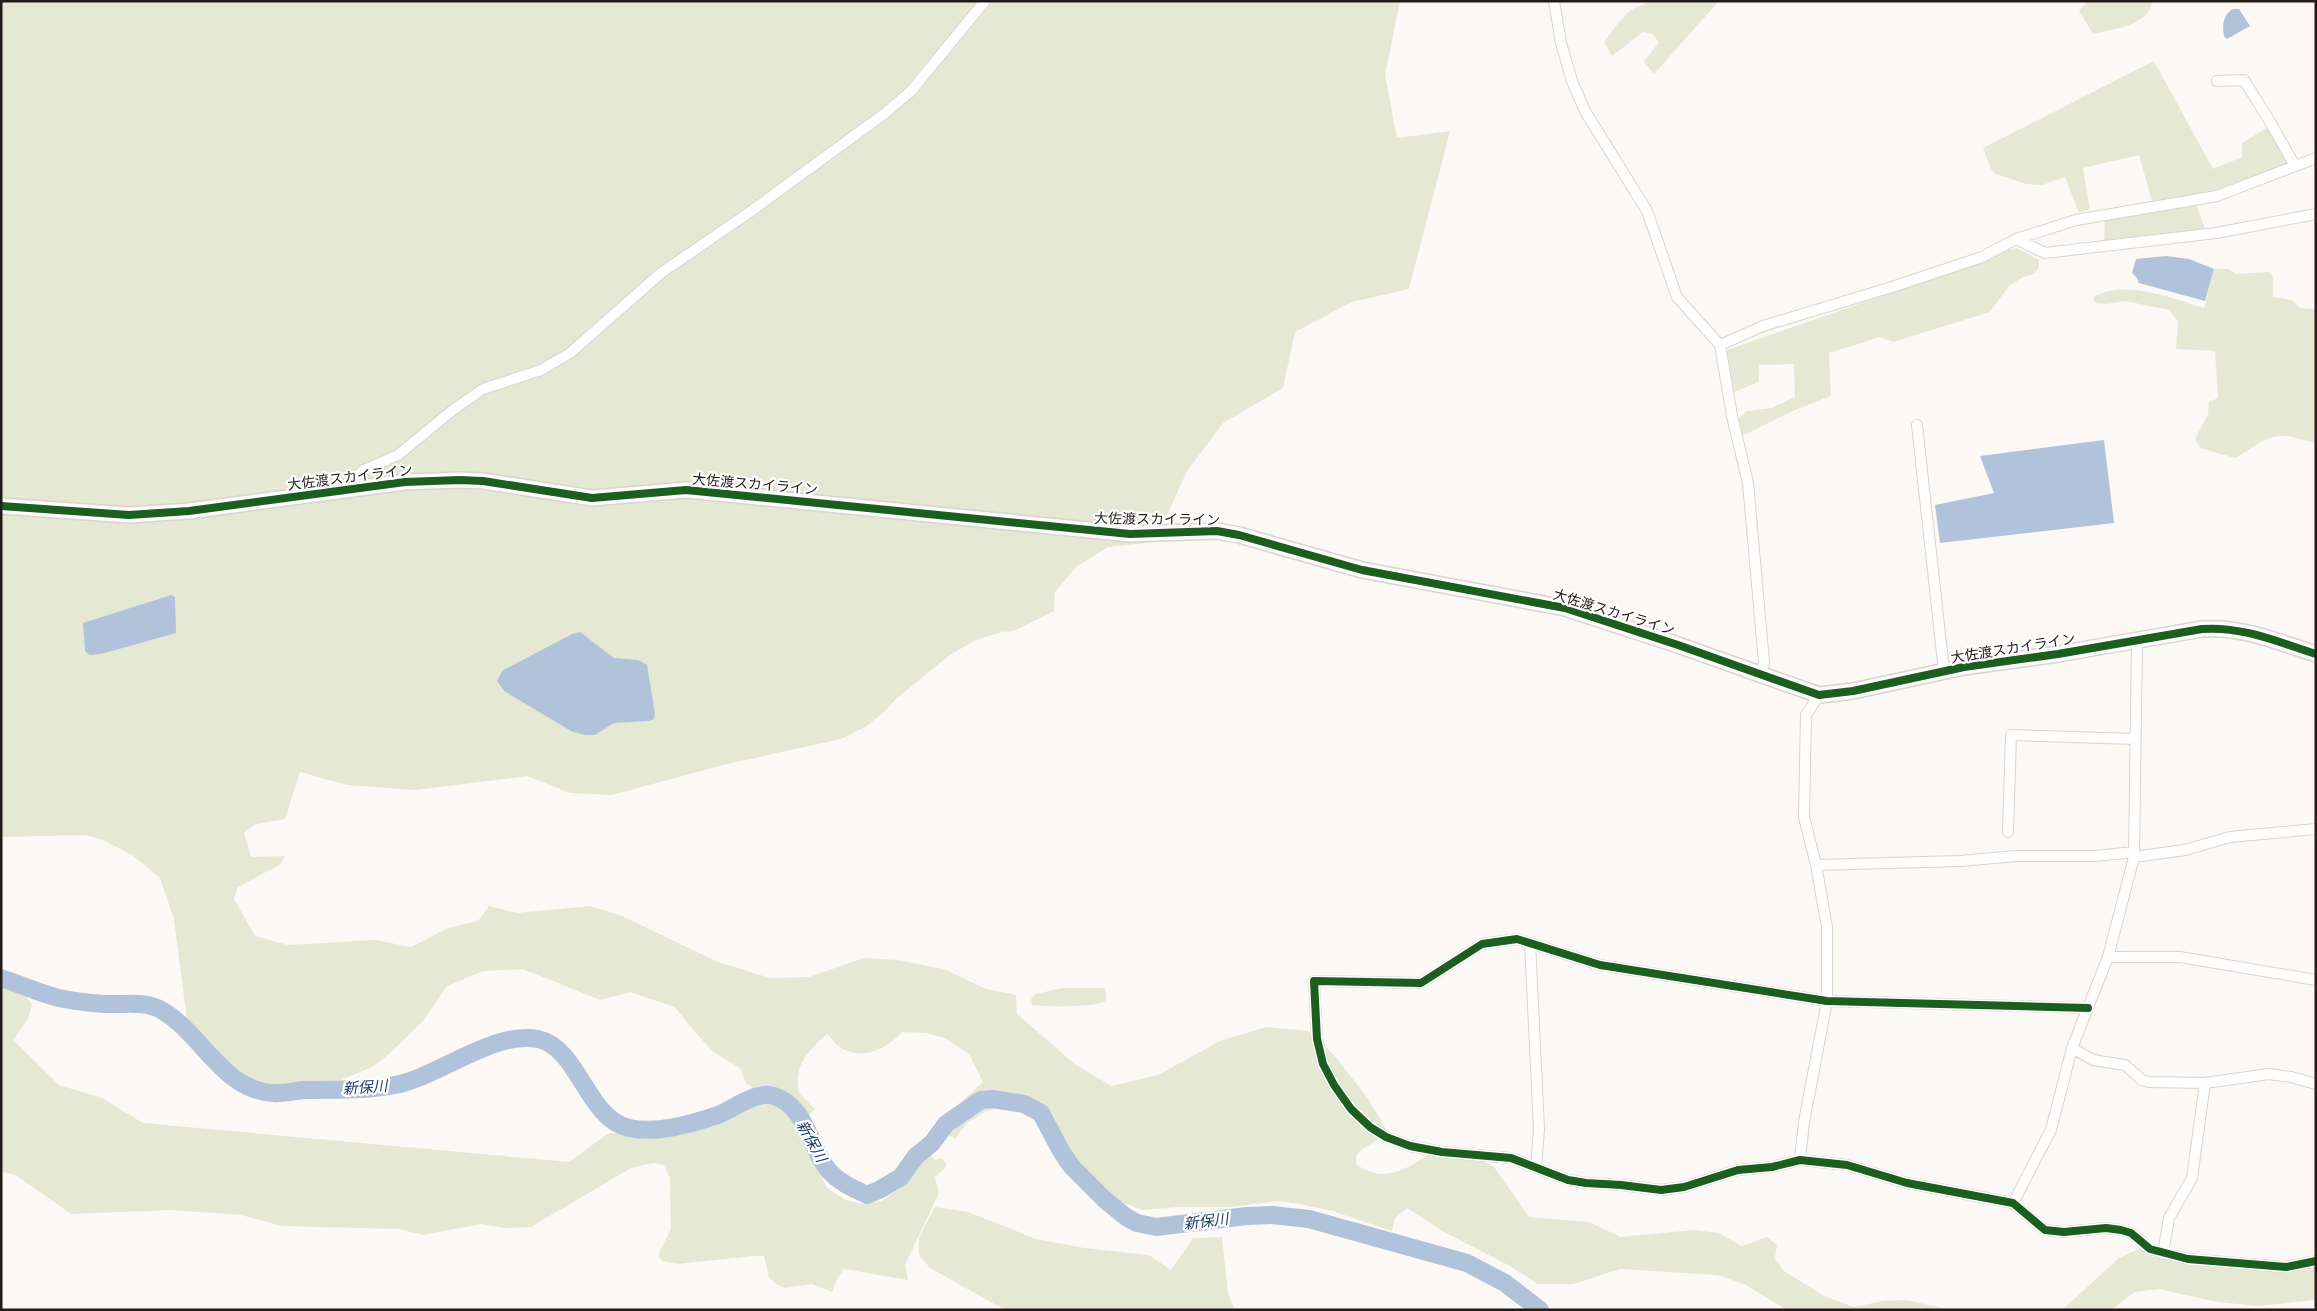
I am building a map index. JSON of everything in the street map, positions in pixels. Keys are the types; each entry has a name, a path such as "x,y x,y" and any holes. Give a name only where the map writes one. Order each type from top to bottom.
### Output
{"street":[{"path":"339,490 364,470 398,455 482,389 541,370 570,354 662,273 747,214 884,114 910,91 985,1"},
{"path":"1554,1 1561,43 1572,81 1585,111 1647,211 1677,297 1720,345 1734,423 1748,483 1764,662 1762,675"},
{"path":"2217,81 2244,80 2295,166"},
{"path":"1720,345 1763,326 1892,287 1982,256 2016,239 2076,220 2180,204 2217,196 2316,158"},
{"path":"2016,239 2045,253 2216,233 2316,214"},
{"path":"1918,425 1944,671"},
{"name":"大佐渡スカイライン","path":"1,506 129,515 189,510 412,481 460,480 483,481 592,498 686,490 1130,534 1217,531 1239,534 1362,570 1565,608 1819,695 1853,692 1944,671 2222,627 2240,630 2316,654"},
{"path":"2013,1203 2051,1130 2072,1048 2108,957 2134,854 2137,639"},
{"path":"1800,1160 1806,1112 1827,1001 1828,927 1804,817 1806,715 1819,695"},
{"path":"2008,832 2011,735 2136,740"},
{"path":"1816,865 1960,861 2017,856 2134,854 2184,850 2230,837 2316,829"},
{"path":"2088,1008 1827,1001 1600,965 1518,939 1482,944 1420,983 1314,981 1316,1039 1322,1064 1351,1109 1370,1127 1386,1137 1410,1146 1442,1152 1510,1158 1568,1180 1661,1190 1684,1187 1738,1170 1772,1167 1800,1160 1847,1165 1907,1183 2013,1203 2045,1230 2064,1232 2106,1228 2121,1230 2131,1233 2150,1249 2163,1254 2188,1259 2286,1267 2316,1261"},
{"path":"1530,943 1540,1129 1536,1168"},
{"path":"2108,957 2180,957 2316,980"},
{"path":"2072,1048 2093,1060 2125,1065 2142,1080 2149,1082 2205,1083 2269,1074 2291,1077 2316,1084"},
{"path":"2163,1254 2169,1218 2192,1178 2205,1083"}],"green space":[{"path":"1,1 1400,1 1385,75 1397,138 1450,131 1409,289 1352,302 1295,332 1283,388 1223,423 1187,471 1155,542 1108,547 1076,567 1055,592 1054,611 1014,631 1001,632 974,641 950,655 897,698 882,714 865,727 841,739 727,764 612,795 570,793 527,776 415,790 347,785 300,772 285,819 256,824 244,833 251,857 285,856 281,864 238,887 234,899 255,936 288,945 375,940 411,947 448,928 478,921 489,906 517,913 590,906 622,916 718,962 770,978 809,977 864,958 896,960 944,969 986,989 1016,995 1017,1014 1076,1065 1112,1086 1158,1075 1220,1041 1266,1027 1308,1031 1335,1056 1369,1100 1387,1131 1357,1154 1356,1164 1366,1170 1384,1174 1394,1172 1412,1165 1429,1154 1483,1161 1494,1167 1529,1217 1589,1222 1621,1237 1694,1230 1718,1233 1742,1246 1767,1237 1777,1245 1775,1258 1784,1271 1824,1296 1854,1307 1883,1301 1906,1300 1952,1310 1787,1310 1744,1284 1718,1275 1620,1269 1573,1284 1538,1284 1508,1265 1444,1232 1407,1208 1395,1218 1392,1231 1332,1211 1277,1201 1232,1207 1180,1207 1142,1210 1087,1189 1059,1166 1035,1116 1008,1106 987,1111 967,1123 955,1139 945,1133 943,1122 950,1112 983,1082 969,1054 945,1038 926,1033 902,1032 881,1049 873,1052 855,1053 838,1046 827,1034 808,1053 798,1074 799,1093 815,1109 808,1116 788,1098 772,1089 755,1090 746,1083 740,1068 713,1052 675,1007 630,992 600,1000 523,969 483,971 447,986 423,1021 388,1055 372,1067 341,1080 272,1086 247,1081 231,1071 187,1020 174,919 160,878 132,855 103,840 86,835 1,837"},
{"path":"1646,1 1719,1 1654,74 1644,62 1659,42 1652,34 1643,32 1612,56 1604,42 1626,14 1644,5"},
{"path":"2088,1 2152,1 2150,9 2145,16 2137,21 2119,28 2093,34 2079,11"},
{"path":"2154,61 2213,169 2242,157 2242,143 2267,128 2288,163 2214,192 2152,201 2139,155 2083,168 2090,209 2079,213 2065,177 2042,185 2026,184 1996,174 1991,169 1983,148"},
{"path":"2196,204 2205,229 2104,243 2105,219"},
{"path":"2017,248 2039,260 2039,267 2034,274 2023,277 2009,286 1990,312 1893,342 1880,337 1829,353 1831,396 1795,410 1742,436 1738,419 1747,411 1772,408 1795,397 1794,364 1759,365 1759,382 1734,392 1727,350 1959,269 2005,250"},
{"path":"2214,269 2229,269 2236,274 2269,272 2273,277 2273,297 2292,300 2300,308 2316,309 2316,443 2289,437 2271,437 2235,458 2200,448 2195,439 2208,414 2209,402 2218,398 2215,351 2176,349 2178,321 2169,310 2125,301 2107,304 2095,303 2093,297 2106,292 2134,290 2163,295 2204,308"},
{"path":"1,984 21,989 32,1005 28,1019 13,1040 59,1085 102,1098 143,1123 569,1162 609,1133 651,1133 690,1128 728,1117 767,1101 780,1106 790,1115 827,1188 846,1200 862,1204 882,1201 909,1181 923,1156 931,1155 934,1160 942,1158 946,1163 945,1168 935,1177 939,1193 905,1265 908,1280 844,1269 837,1279 832,1292 812,1284 785,1288 776,1284 769,1277 764,1256 677,1264 662,1261 658,1255 671,1229 670,1178 664,1165 653,1163 631,1168 531,1227 507,1228 481,1224 423,1235 398,1229 282,1226 241,1215 171,1210 71,1214 17,1176 1,1171"},
{"path":"1062,988 1105,988 1106,1000 1101,1003 1082,1006 1032,1005 1031,999 1036,994"},
{"path":"935,1207 968,1212 1036,1239 1084,1248 1149,1255 1171,1270 1193,1238 1222,1237 1228,1294 1235,1310 1005,1310 930,1268 919,1255 919,1237"},
{"path":"2140,1248 2153,1257 2225,1268 2292,1272 2316,1266 2316,1300 2258,1306 2217,1302 2159,1289 2135,1292 2111,1310 2062,1310 2119,1258"}],"water":[{"path":"2233,9 2239,9 2250,26 2227,39 2224,36 2224,21 2227,14"},
{"path":"2166,256 2189,259 2214,269 2205,301 2139,283 2132,273 2136,259"},
{"path":"2104,440 2114,523 1940,543 1935,505 1994,493 1980,456"},
{"path":"171,595 175,597 176,633 101,654 90,655 85,651 83,623"},
{"path":"580,632 614,658 638,660 647,665 655,713 654,719 614,723 595,735 584,735 571,731 504,691 497,681 502,671 572,634"}],"waterway":[{"name":"新保川","path":"1,978 44,994 64,999 104,1004 149,1005 163,1011 177,1021 227,1073 241,1083 256,1090 274,1093 304,1090 361,1089 395,1085 429,1073 485,1047 521,1038 538,1039 552,1045 564,1055 603,1112 615,1122 629,1128 651,1130 685,1125 718,1115 753,1098 767,1095 774,1096 785,1101 801,1118 822,1161 829,1171 842,1182 867,1195 901,1177 916,1156 932,1143 946,1124 981,1100 993,1099 1024,1104 1041,1113 1061,1151 1072,1167 1104,1199 1126,1217 1137,1223 1156,1227 1247,1216 1272,1215 1309,1219 1467,1263 1505,1283 1540,1310"}],"cycle path":[{"path":"1,506 129,515 189,511 405,482 460,480 483,481 592,498 686,490 1130,534 1217,531 1239,535 1362,570 1565,608 1678,645 1819,695 1853,691 1964,667 2058,654 2202,629 2246,632 2316,654"},
{"path":"2088,1008 1827,1001 1600,965 1517,939 1482,944 1421,983 1314,981 1317,1039 1323,1064 1334,1085 1351,1109 1370,1127 1386,1137 1410,1146 1442,1152 1511,1158 1568,1180 1661,1190 1684,1187 1738,1170 1772,1167 1800,1160 1847,1165 1907,1183 2013,1203 2045,1230 2064,1232 2106,1228 2121,1230 2131,1233 2150,1249 2188,1259 2286,1267 2316,1261"}]}
